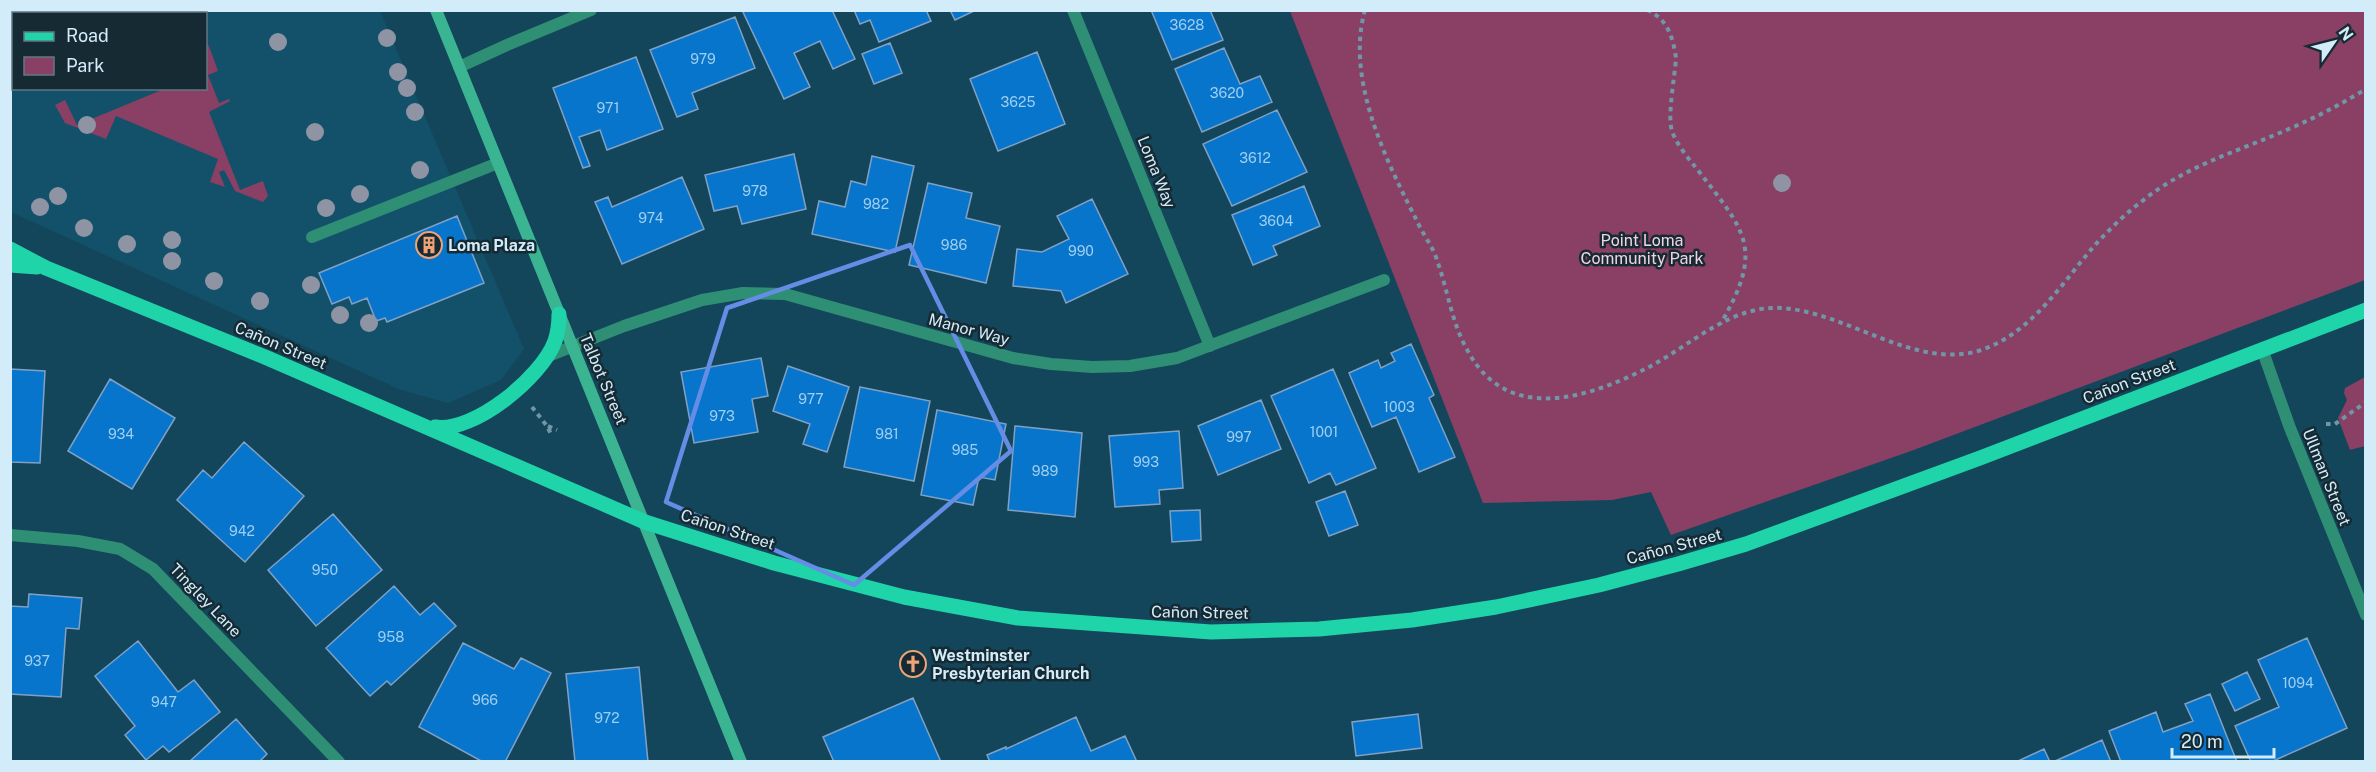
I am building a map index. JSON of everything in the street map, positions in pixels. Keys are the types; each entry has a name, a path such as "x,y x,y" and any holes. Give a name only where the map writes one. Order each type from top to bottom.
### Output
{"main road":[{"name":"Talbot Street","path":"436,10 741,762"},
{"name":"Cañon Street","path":"10,249 46,268 265,357 645,522 774,562 904,597 1018,618 1210,632 1319,629 1412,620 1496,607 1599,585 1746,544 1980,458 2366,310"},
{"name":"Cañon Street","path":"10,264 46,268"},
{"path":"423,425 443,428 472,420 508,396 546,357 555,342 559,314"}],"street":[{"path":"459,67 591,10"},
{"name":"Loma Way","path":"1073,10 1210,346"},
{"path":"312,237 498,163"},
{"name":"Manor Way","path":"546,357 624,326 702,300 743,292 765,292 785,294 976,349 1051,364 1092,367 1130,366 1177,358 1384,280"},
{"name":"Ullman Street","path":"2262,349 2290,428 2366,615"},
{"name":"Tingley Lane","path":"10,535 78,541 120,549 153,569 339,762"}],"path":[{"path":"1365,10 1361,23 1359,58 1366,93 1380,140 1398,183 1436,256 1457,328 1469,354 1488,377 1512,393 1531,399 1545,400 1605,386 1652,366 1721,323 1751,312 1782,308 1839,320 1925,352 1964,353 1980,350 1995,344 2025,324 2055,294 2097,243 2140,202 2172,180 2205,162 2290,129 2366,89"},
{"path":"1651,11 1665,23 1672,34 1675,47 1671,129 1684,152 1738,225 1745,242 1746,267 1742,285 1721,323"},
{"path":"2326,424 2335,424 2366,402"},
{"path":"530,405 548,426 551,434"},
{"path":"548,426 557,430"}],"highlighted area":[{"path":"910,245 1011,451 854,585 666,502 727,308"}],"shaded area":[{"path":"11,11 380,11 524,349 501,380 448,403 401,390 11,212"}],"green space":[{"name":"Point Loma Community Park","path":"1290,11 2365,11 2365,280 1911,451 1671,535 1651,492 1612,500 1483,503"},
{"path":"207,44 218,71 208,75 219,103 229,99 230,101 209,112 240,190 263,181 268,196 263,202 235,191 224,170 219,172 225,187 210,182 218,159 116,116 106,139 65,123 55,105 65,100 77,125 162,90 207,90"},
{"path":"2365,377 2365,446 2350,450 2338,418 2347,400 2344,393 2345,388"}],"building":[{"path":"10,10 49,10 12,12 12,28 10,29"},
{"path":"747,10 832,10 855,59 833,69 820,41 794,53 810,87 784,99 743,12"},
{"path":"854,10 926,10 931,21 879,42 870,20 860,24"},
{"path":"950,10 976,10 955,20"},
{"path":"1151,10 1210,10 1223,40 1172,60"},
{"path":"735,17 755,68 692,93 698,109 677,117 650,50"},
{"path":"890,43 902,73 874,84 862,54"},
{"path":"1224,48 1240,84 1260,76 1272,102 1202,132 1175,69"},
{"path":"1037,52 1065,124 998,151 970,79"},
{"path":"636,57 663,129 607,150 600,130 579,137 590,166 583,168 553,88"},
{"path":"1277,110 1307,172 1232,206 1203,144"},
{"path":"794,154 806,209 742,224 737,206 714,211 705,175"},
{"path":"872,156 914,166 895,252 812,234 819,201 845,207 851,181 866,185"},
{"path":"682,177 704,229 622,264 595,202 608,197 612,207"},
{"path":"928,183 972,193 966,218 1000,226 986,283 909,265"},
{"path":"1304,186 1320,226 1273,246 1277,255 1253,265 1232,215"},
{"path":"1092,199 1128,274 1066,303 1061,291 1013,286 1017,249 1042,252 1069,239 1057,216"},
{"name":"Loma Plaza","path":"457,216 484,283 387,322 385,318 376,321 367,298 352,304 349,297 332,304 319,273"},
{"path":"1411,344 1434,395 1429,398 1455,457 1419,472 1396,417 1372,427 1349,373 1378,360 1381,368 1395,361 1391,353"},
{"path":"761,358 768,396 752,399 758,432 694,443 681,372"},
{"path":"788,366 849,387 827,452 803,444 810,424 773,411"},
{"path":"10,369 45,371 40,463 10,462"},
{"path":"1333,369 1376,468 1336,485 1330,473 1309,483 1271,396"},
{"path":"110,379 175,418 132,489 68,451"},
{"path":"860,387 930,401 914,481 844,467"},
{"path":"1261,400 1281,449 1218,475 1198,426"},
{"path":"937,410 1006,424 995,480 979,477 973,505 921,495"},
{"path":"1015,426 1082,433 1075,517 1008,510"},
{"path":"1179,431 1183,488 1159,490 1160,504 1115,507 1109,436"},
{"path":"244,442 304,496 245,562 177,500 203,470 212,478"},
{"path":"1345,491 1358,525 1329,536 1316,502"},
{"path":"1200,510 1201,540 1172,542 1170,511"},
{"path":"333,514 382,570 316,626 268,570"},
{"path":"394,586 420,615 434,603 456,626 391,685 387,681 370,696 326,648"},
{"path":"29,594 82,598 79,629 66,628 61,697 10,694 10,606 28,607"},
{"path":"2307,638 2347,728 2271,762 2251,762 2235,726 2279,707 2258,660"},
{"path":"138,641 178,692 194,680 220,712 169,752 163,746 146,760 125,735 135,726 95,676"},
{"path":"463,643 514,669 521,658 551,673 505,762 483,762 419,727"},
{"path":"639,667 648,762 575,762 566,674"},
{"path":"2247,672 2260,699 2235,711 2222,684"},
{"path":"2210,694 2237,762 2121,762 2109,731 2156,712 2163,732 2193,721 2185,704"},
{"path":"913,698 941,762 834,762 823,737"},
{"path":"1418,714 1422,748 1356,756 1352,722"},
{"path":"1076,717 1091,751 1125,736 1137,762 990,762 987,755 1006,747 1006,749"},
{"path":"236,719 267,754 259,762 189,762"},
{"path":"2102,740 2111,762 2053,762"},
{"path":"2044,749 2050,762 2016,762"}],"place":[{"name":"Loma Plaza","path":"429,245"},
{"name":"Westminster Presbyterian Church","path":"913,664"}]}
